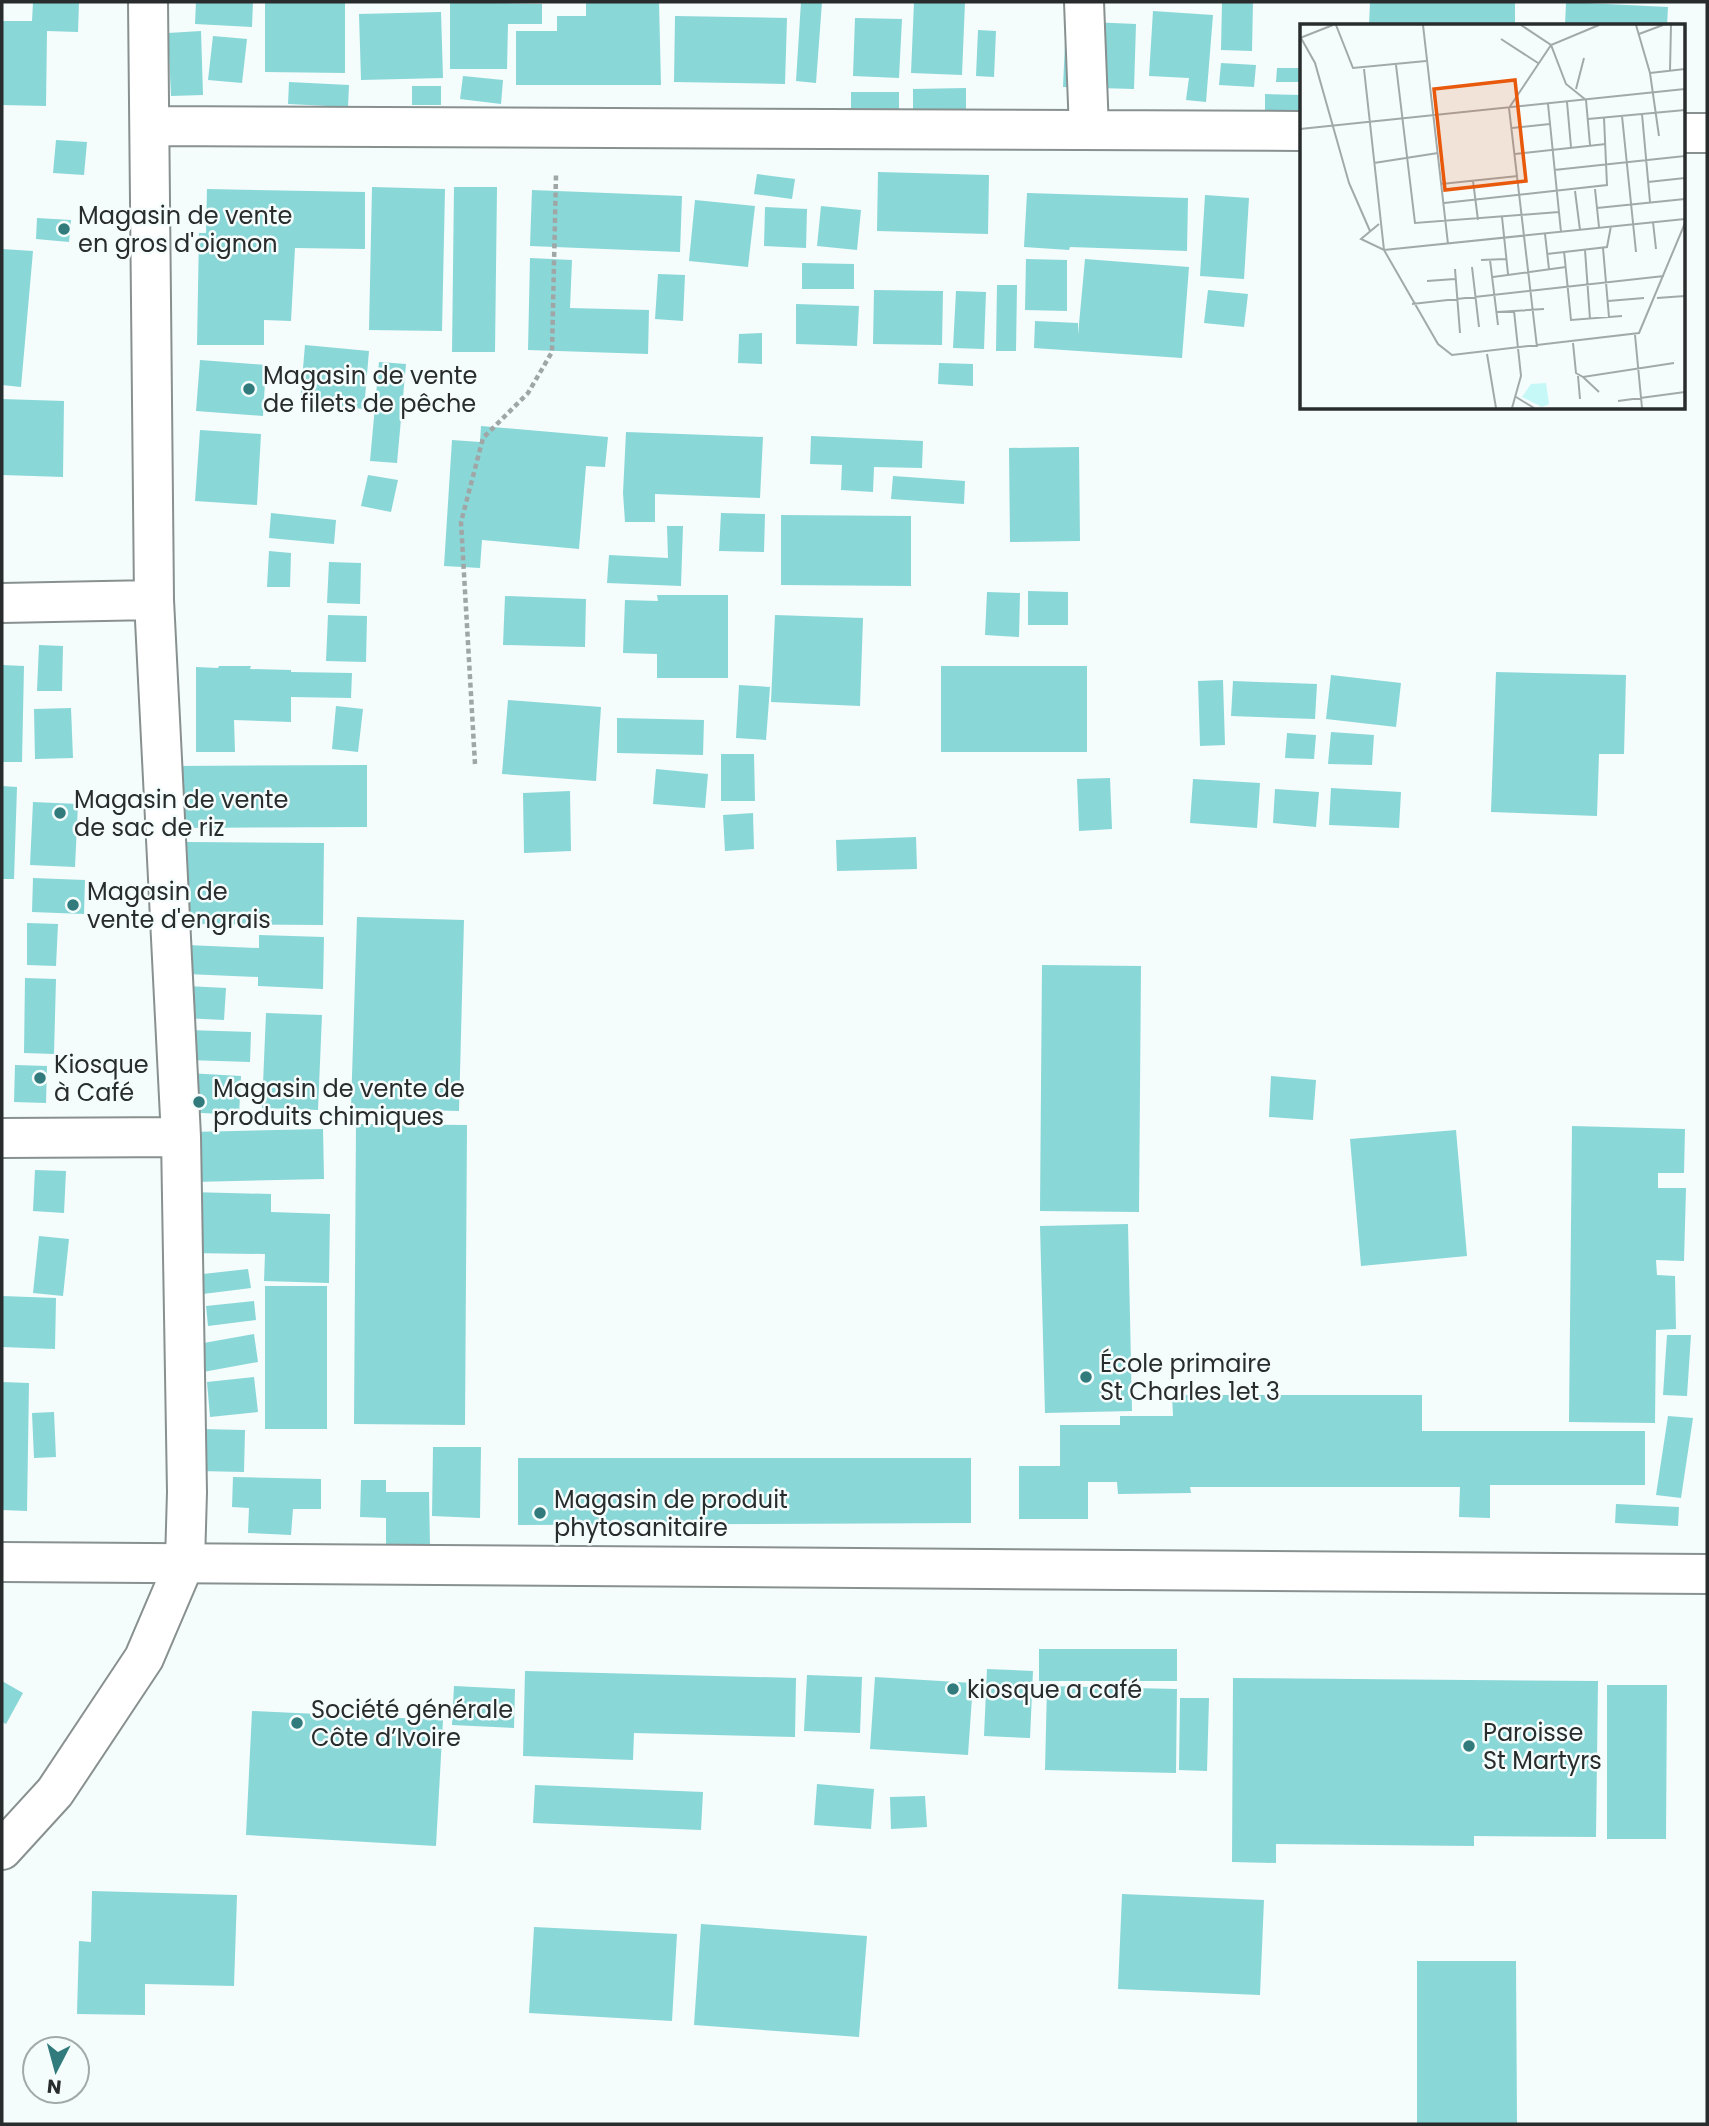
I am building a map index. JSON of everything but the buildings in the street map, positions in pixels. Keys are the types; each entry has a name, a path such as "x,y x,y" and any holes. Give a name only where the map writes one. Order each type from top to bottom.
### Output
{"street":[{"path":"2,1850 55,1792 144,1658 185,1562 187,1492 181,1137 154,600 148,2"},
{"path":"1084,2 1089,130"},
{"path":"151,126 1300,131"},
{"path":"1684,133 1707,134"},
{"path":"2,603 154,600"},
{"path":"2,1138 181,1137"},
{"path":"2,1562 1707,1574"}],"path":[{"path":"475,764 461,522 483,438 528,393 552,352 557,128"}],"place":[{"name":"Magasin de vente en gros d'oignon","path":"64,229"},
{"name":"Magasin de vente de filets de pêche","path":"249,389"},
{"name":"Magasin de vente de sac de riz","path":"60,813"},
{"name":"Magasin de vente d'engrais","path":"73,905"},
{"name":"Kiosque à Café","path":"40,1078"},
{"name":"Magasin de vente de produits chimiques","path":"199,1102"},
{"name":"École primaire St Charles 1et 3","path":"1086,1377"},
{"name":"Magasin de produit phytosanitaire","path":"540,1513"},
{"name":"kiosque a café","path":"953,1689"},
{"name":"Société générale Côte d’Ivoire","path":"297,1723"},
{"name":"Paroisse St Martyrs","path":"1469,1746"}]}
